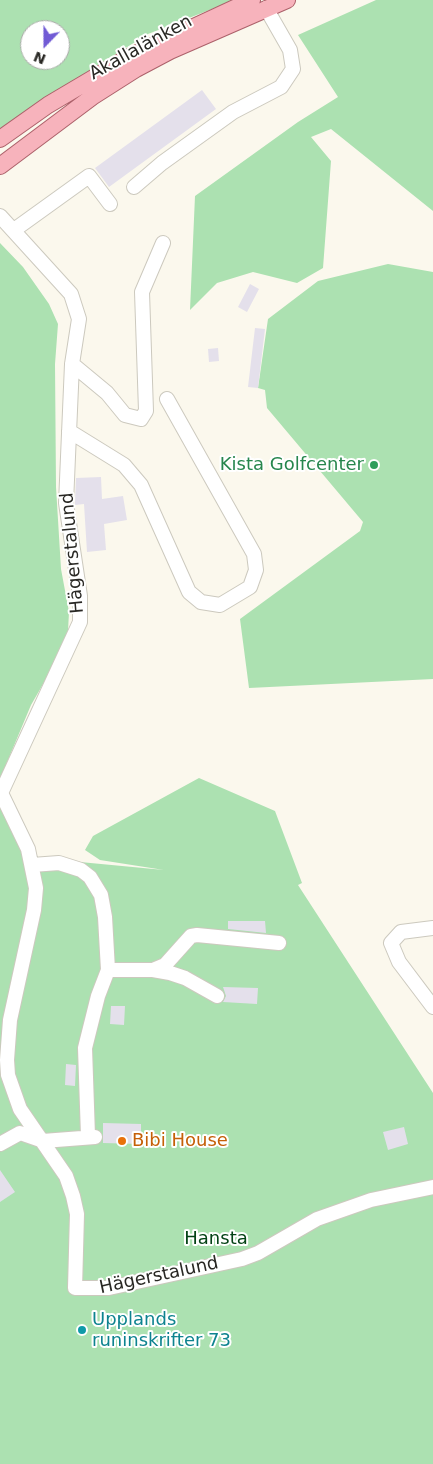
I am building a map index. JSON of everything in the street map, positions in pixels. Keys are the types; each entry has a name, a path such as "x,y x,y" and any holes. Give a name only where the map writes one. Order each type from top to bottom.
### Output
{"main road":[{"name":"Akallalänken","path":"0,139 48,105 129,57 259,4 287,0"},
{"name":"Akallalänken","path":"0,166 92,97 136,69 259,4"}],"street":[{"path":"134,187 162,163 233,112 281,87 293,69 290,50 259,4"},
{"path":"14,230 89,176 110,204"},
{"name":"Hägerstalund","path":"0,216 71,294 79,319 72,364 66,503 80,596 80,622 1,792 28,849 36,888 34,910 10,1020 7,1060 12,1092 20,1109 66,1176 73,1196 77,1214 75,1288 83,1290 109,1288 242,1259 258,1253 316,1219 371,1200 433,1187"},
{"path":"72,364 107,393 124,415 141,419 146,411 142,292 163,243"},
{"path":"69,431 124,465 141,485 189,592 201,602 220,604 250,587 256,570 254,554 168,399"},
{"path":"0,1144 20,1133 43,1141 92,1137 85,1048 98,996 108,970 105,917 101,895 90,877 70,866 59,863 32,865"},
{"path":"433,928 401,932 391,943 399,962 433,1007"},
{"path":"153,970 165,965 191,936 198,935 279,943"},
{"path":"108,970 153,970 185,978 217,996"}],"green space":[{"path":"0,0 235,0 148,34 47,97 0,130"},
{"path":"376,0 433,0 433,211 331,129 311,137 331,161 323,268 297,283 253,272 217,283 190,310 195,196 298,122 338,97 298,35"},
{"path":"0,243 23,267 49,304 58,324 55,364 56,487 61,569 69,612 68,631 54,665 31,705 0,779"},
{"name":"Kista Golfcenter","path":"388,264 433,272 433,679 249,688 240,619 360,531 363,522 267,408 265,390 258,388 268,319 318,281"},
{"name":"Hansta","path":"199,778 275,811 302,883 298,885 433,1093 433,1464 0,1464 0,789 20,816 38,858 164,870 100,860 85,850 93,836"}],"building":[{"path":"202,90 216,109 109,187 95,168"},
{"path":"250,284 259,289 247,312 238,307"},
{"path":"255,328 265,329 258,388 248,387"},
{"path":"218,348 219,361 209,362 208,349"},
{"path":"101,477 102,499 123,496 127,520 104,524 106,550 87,552 84,504 75,505 76,478"},
{"path":"228,921 265,921 266,933 228,929"},
{"path":"223,987 258,988 257,1004 223,1002 226,996"},
{"path":"111,1006 125,1006 124,1025 110,1024"},
{"path":"66,1064 76,1065 75,1086 65,1085"},
{"path":"103,1123 141,1124 141,1144 103,1143"},
{"path":"404,1127 408,1144 388,1150 383,1132"},
{"path":"0,1170 15,1192 0,1202"}],"place":[{"name":"Kista Golfcenter","path":"374,465"},
{"name":"Bibi House","path":"122,1141"},
{"name":"Upplands runinskrifter 73","path":"82,1330"}]}
